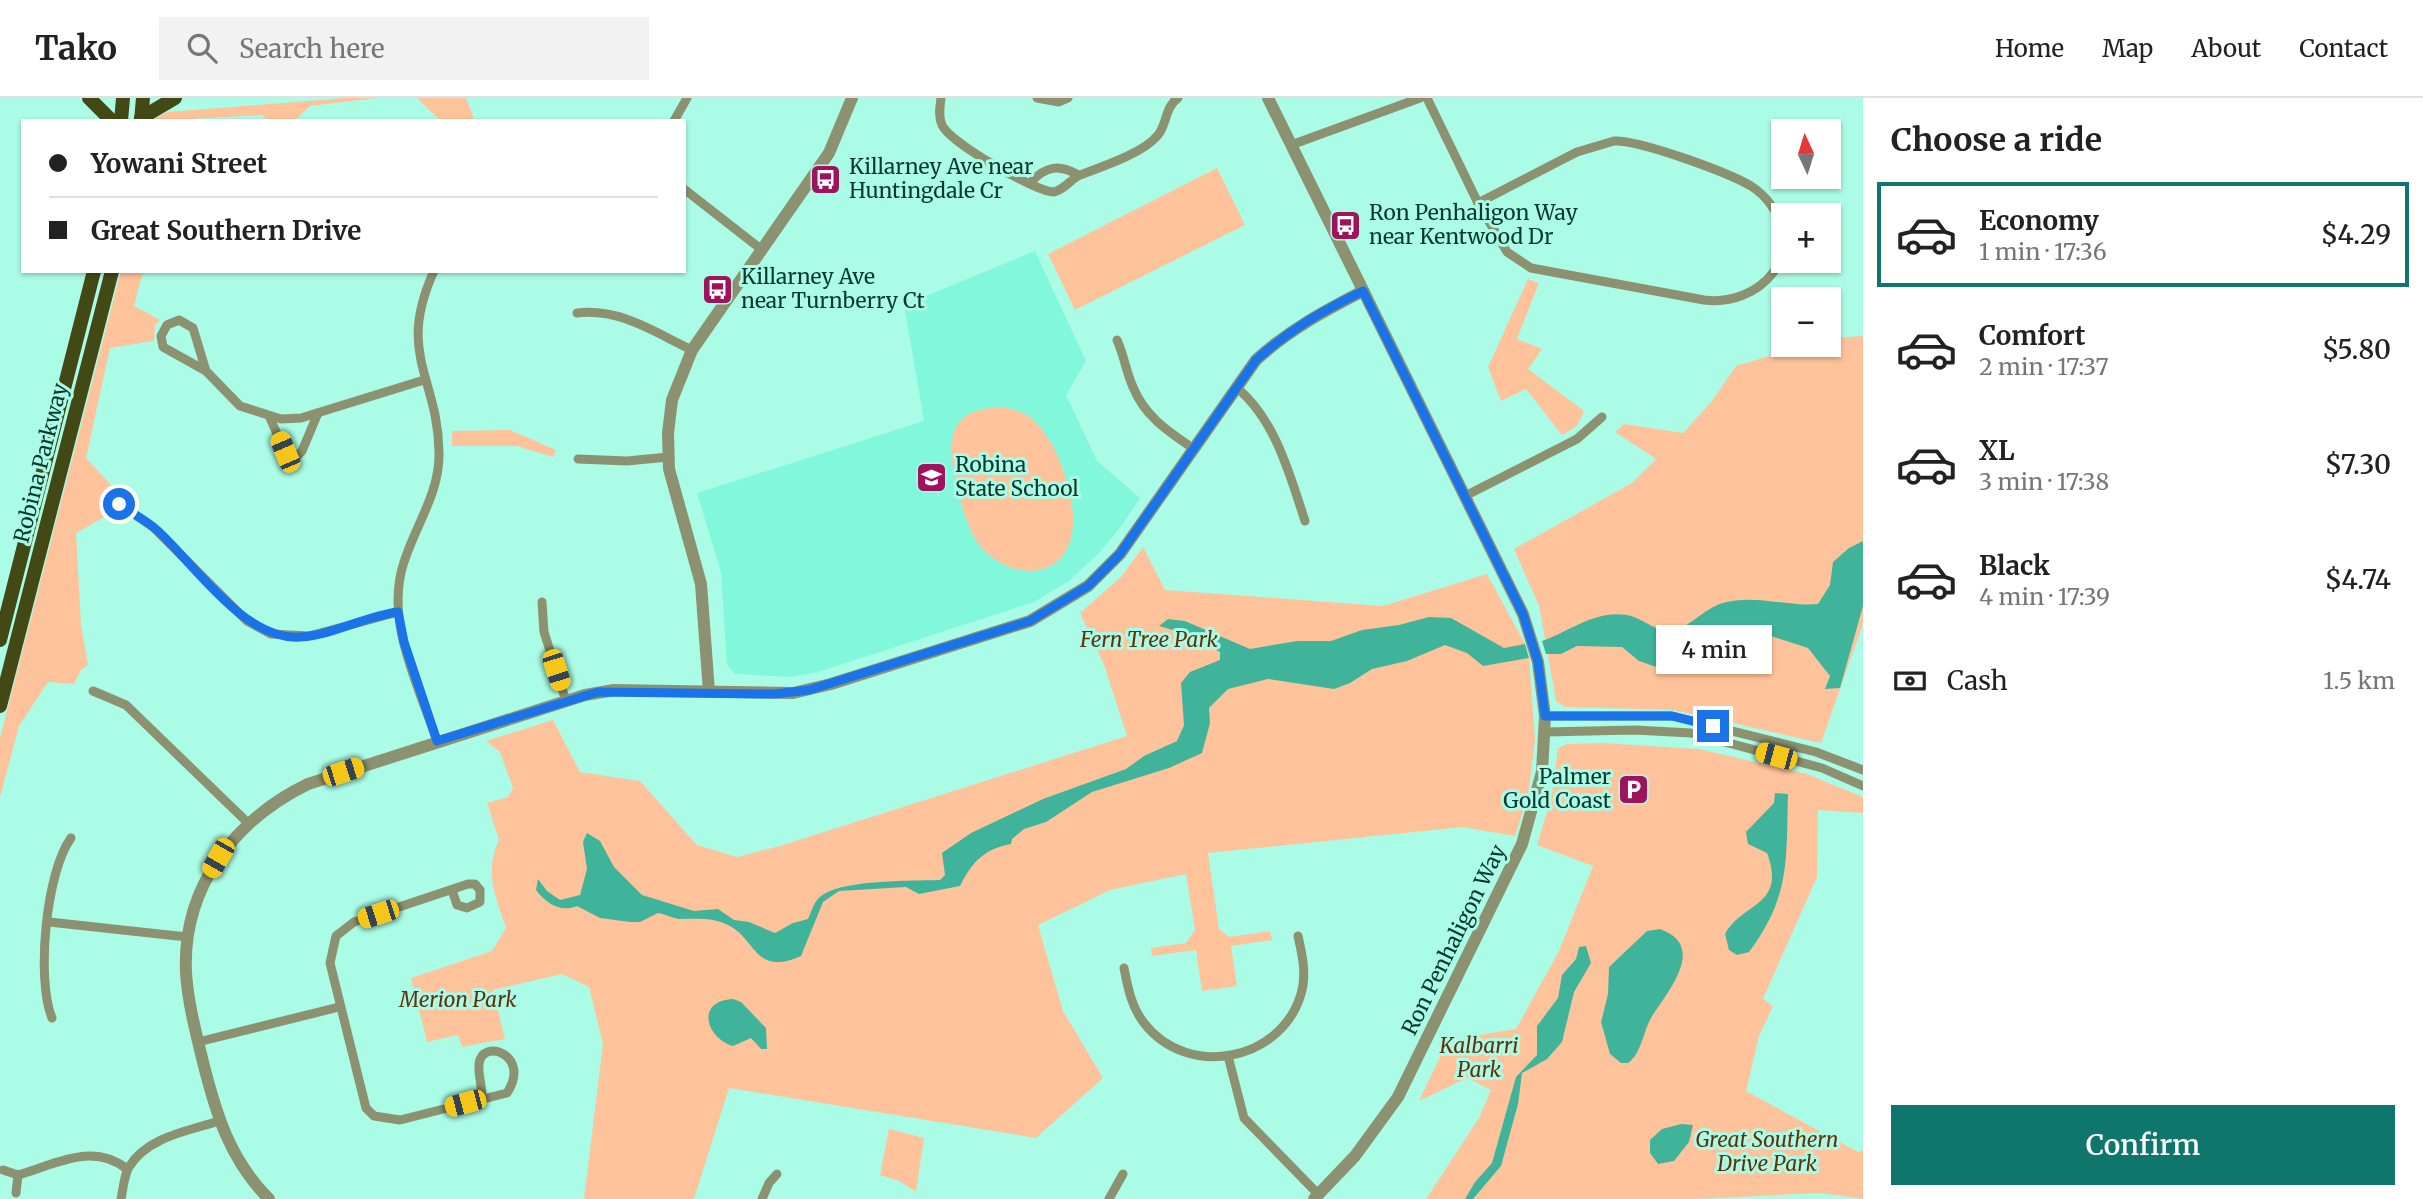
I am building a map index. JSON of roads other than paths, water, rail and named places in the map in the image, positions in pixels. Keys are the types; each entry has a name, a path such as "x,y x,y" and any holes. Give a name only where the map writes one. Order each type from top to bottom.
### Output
{"main road":[{"path":"89,98 110,119"},
{"path":"121,119 123,98"},
{"path":"141,119 143,98"},
{"path":"141,119 175,98"},
{"name":"Robina Parkway","path":"0,640 93,273"},
{"name":"Robina Parkway","path":"0,706 111,273"}],"street":[{"path":"675,119 687,98"},
{"path":"709,692 701,584 672,483 668,457 672,400 692,350 829,153 852,98"},
{"path":"942,98 940,116 947,131 1013,178 1031,182 1041,190 1054,192 1067,186 1078,175 1090,173 1152,142 1161,132 1170,107 1178,98"},
{"path":"1037,98 1059,102 1068,98"},
{"name":"Ron Penhaligon Way","path":"1268,98 1531,634 1544,689 1542,772 1522,844 1398,1097 1355,1156 1316,1197"},
{"path":"1291,145 1420,98"},
{"path":"1427,98 1478,203 1507,253 1539,272 1704,300 1731,302 1760,288 1776,268 1782,244 1781,226 1775,211 1751,186 1629,141 1606,142 1577,152 1478,203"},
{"path":"1031,182 1053,167 1065,168 1078,175"},
{"path":"686,191 762,250"},
{"path":"433,273 421,306 417,333 424,380 436,425 439,462 432,498 402,569 398,612 404,642 437,741"},
{"path":"269,1199 232,1151 219,1121 198,1042 187,986 187,937 205,879 230,841 247,822 272,803 308,784 566,701 614,690 775,694 809,690 1030,621 1071,598 1103,572 1140,528 1256,360 1278,339 1310,318 1363,291"},
{"path":"577,313 596,311 620,315 692,350"},
{"path":"206,371 193,328 179,320 167,325 161,336 163,347 206,371 240,406 270,418 300,418 318,414 424,380"},
{"path":"1117,340 1132,386 1144,408 1157,423 1194,450"},
{"path":"1237,388 1259,410 1289,472 1305,521"},
{"path":"270,418 285,452 296,457 302,451 318,414"},
{"path":"1465,496 1577,439 1602,417"},
{"path":"578,459 627,461 668,457"},
{"path":"119,504 159,532 247,621 271,634 290,638 309,636 398,612"},
{"path":"542,602 544,632 566,701"},
{"path":"93,691 126,705 247,822"},
{"path":"1545,716 1672,716 1816,752 1863,770"},
{"path":"1545,732 1634,730 1691,733 1822,768 1863,786"},
{"path":"52,1018 44,987 49,922 59,856 71,838"},
{"path":"452,890 354,922 337,936 330,963 366,1108 374,1116 400,1120 506,1093 513,1084 515,1072 512,1060 503,1052 493,1051 482,1056 479,1063 482,1097"},
{"path":"49,922 187,937"},
{"path":"1124,968 1136,1012 1160,1039 1189,1055 1228,1056 1259,1047 1273,1038 1296,1009 1304,976 1298,936"},
{"path":"198,1042 339,1007"},
{"path":"1228,1056 1244,1118 1316,1197"},
{"path":"121,1199 127,1169 156,1142 219,1121"},
{"path":"3,1170 18,1175 97,1154 113,1158 127,1169"},
{"path":"762,1199 769,1183 777,1174"},
{"path":"1109,1199 1123,1174"},
{"path":"16,1193 18,1175"}],"place":[{"name":"Killarney Ave near Huntingdale Cr","path":"826,179"},
{"name":"Ron Penhaligon Way near Kentwood Dr","path":"1346,225"},
{"name":"Killarney Ave near Turnberry Ct","path":"718,289"},
{"name":"Robina State School","path":"932,477"},
{"name":"Palmer Gold Coast","path":"1634,789"}],"park label":[{"name":"Fern Tree Park","path":"1149,640"},
{"name":"Merion Park","path":"458,1000"},
{"name":"Kalbarri Park","path":"1479,1058"},
{"name":"Great Southern Drive Park","path":"1767,1152"}]}
